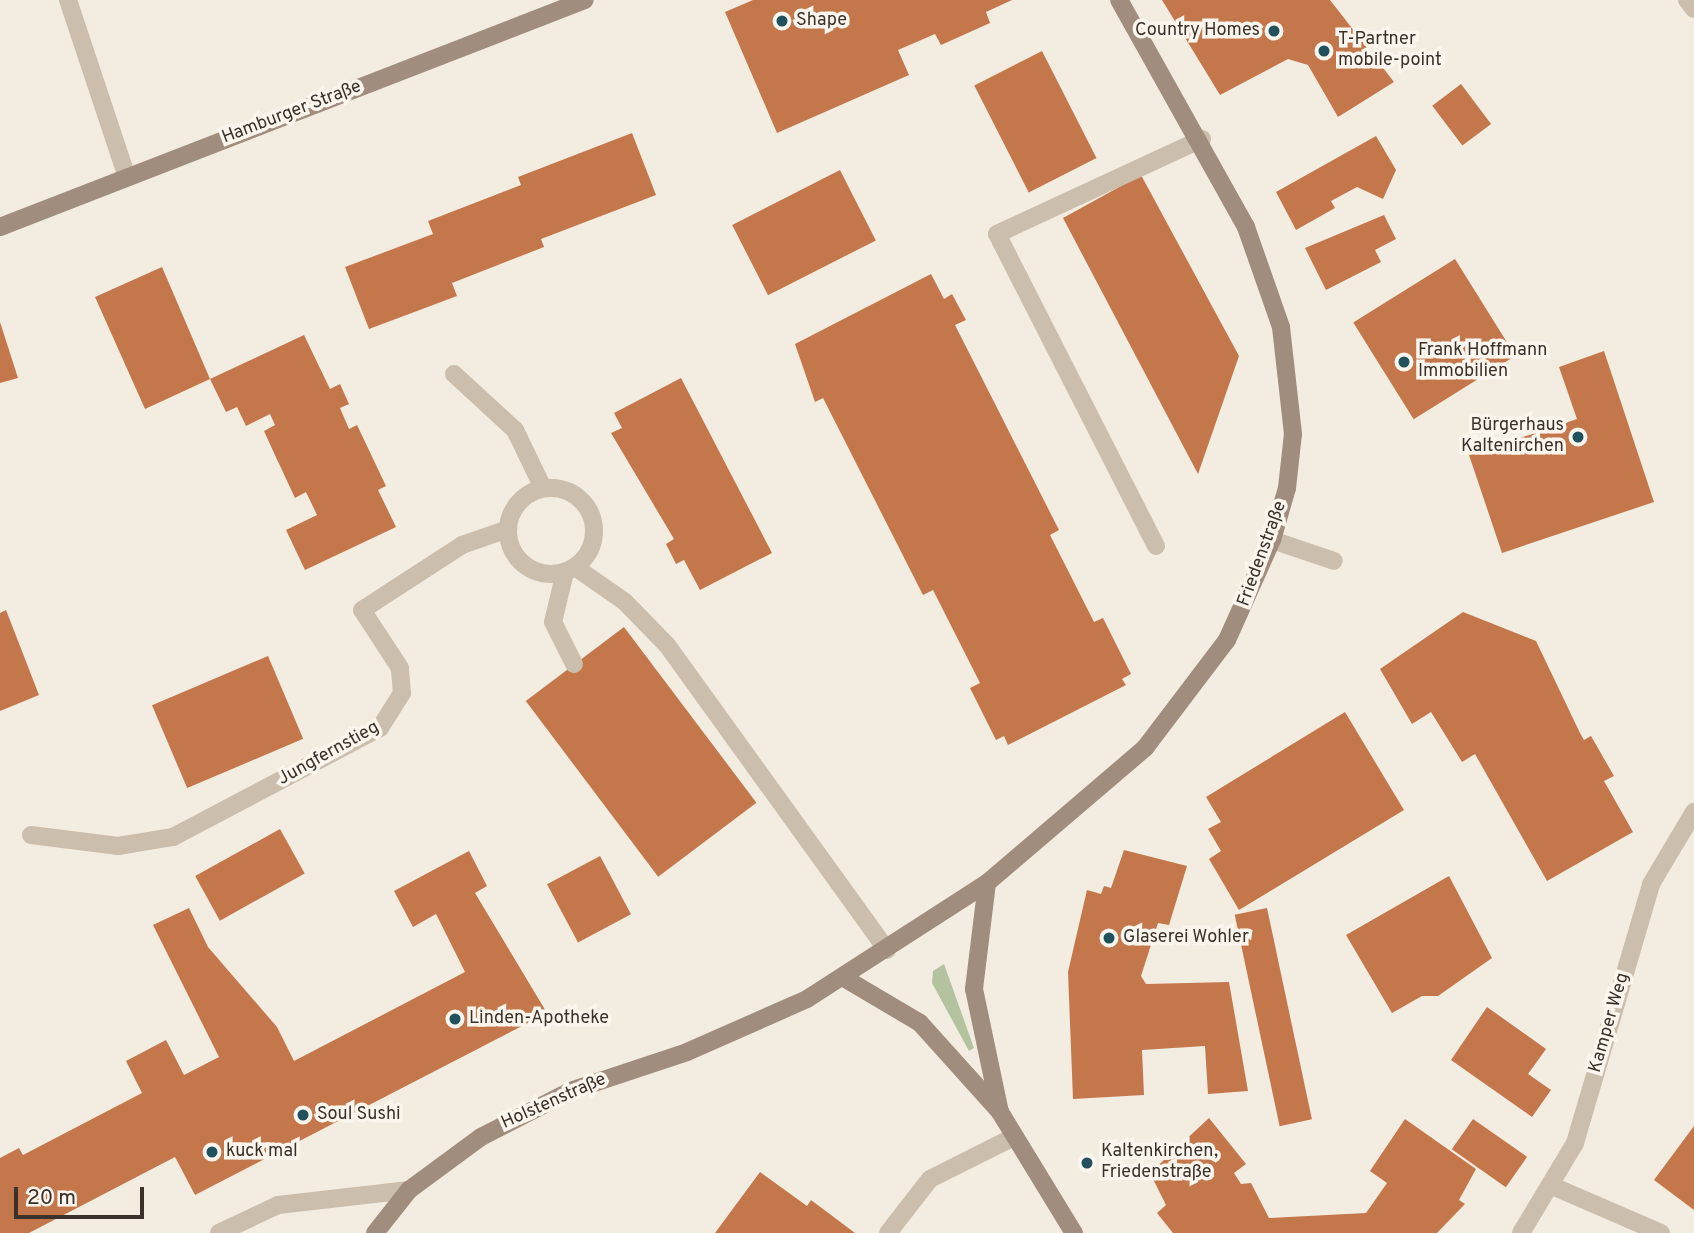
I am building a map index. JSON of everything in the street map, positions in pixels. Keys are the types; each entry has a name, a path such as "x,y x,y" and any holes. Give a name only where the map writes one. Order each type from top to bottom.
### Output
{"main road":[{"name":"Hamburger Straße","path":"0,227 584,0"},
{"name":"Friedenstraße","path":"887,950 987,883 1155,736 1227,640 1272,540 1293,434 1281,327 1247,227 1202,139 1119,0"},
{"path":"987,883 974,989 1000,1112"},
{"name":"Holstenstraße","path":"375,1233 409,1190 447,1157 526,1111 751,1026 844,978 887,950"},
{"path":"844,978 919,1023 1000,1112 1074,1233"}],"street":[{"path":"68,0 127,177"},
{"path":"1687,0 1694,9"},
{"path":"1156,546 997,234 1202,139"},
{"path":"454,373 515,430 543,488"},
{"path":"574,664 553,622 570,569 592,546 591,514 573,494 543,488 516,506 508,529 510,545 526,566 570,569 625,603 667,645 887,950"},
{"name":"Jungfernstieg","path":"31,835 118,846 173,837 380,728 398,705 401,680 362,610 462,545 508,529"},
{"path":"1272,540 1334,561"},
{"name":"Kamper Weg","path":"1521,1233 1575,1143 1651,884 1694,812"},
{"path":"888,1233 930,1180 1014,1137"},
{"path":"1550,1185 1661,1233"},
{"path":"219,1233 278,1205 409,1190"}],"green space":[{"path":"944,964 974,1048 969,1051 932,983 933,971"}],"building":[{"path":"753,0 1012,0 986,12 990,23 941,45 935,34 898,50 909,75 777,133 725,12"},
{"path":"1162,0 1330,0 1394,82 1338,117 1308,65 1288,59 1220,95"},
{"path":"1042,51 1096,158 1029,192 974,86"},
{"path":"1461,84 1491,124 1462,146 1432,106"},
{"path":"632,133 656,195 541,239 544,247 452,283 457,296 369,329 345,267 433,234 428,221 521,185 518,177"},
{"path":"1376,136 1396,170 1383,199 1357,187 1331,201 1335,208 1296,230 1276,192"},
{"path":"840,170 876,240 768,295 732,225"},
{"path":"1141,175 1239,356 1198,474 1063,218"},
{"path":"1384,215 1396,239 1375,250 1381,262 1326,290 1305,248"},
{"path":"1455,259 1515,356 1414,419 1353,323"},
{"path":"162,267 210,379 145,409 95,297"},
{"path":"931,274 944,299 952,294 966,320 955,325 1059,530 1050,535 1094,622 1103,618 1131,674 1122,679 1126,685 1008,745 1004,736 996,740 970,688 980,683 933,590 923,595 823,398 815,402 795,344"},
{"path":"0,322 18,378 0,383"},
{"path":"304,335 330,389 340,384 349,404 340,408 349,429 357,425 386,486 378,490 396,527 305,570 286,530 317,515 306,492 295,498 274,453 264,431 275,425 270,414 246,426 237,407 226,412 210,379"},
{"name":"Bürgerhaus Kaltenirchen","path":"1604,351 1654,502 1502,553 1469,455 1577,419 1559,367"},
{"path":"681,378 772,553 700,590 684,560 676,564 666,544 674,539 611,433 622,428 614,413"},
{"path":"6,610 39,695 0,711 0,613"},
{"path":"1463,612 1536,641 1584,740 1591,736 1614,776 1604,781 1633,832 1547,881 1475,754 1462,762 1431,712 1412,724 1380,669"},
{"path":"624,627 756,803 658,877 526,701"},
{"path":"268,656 303,739 187,788 152,705"},
{"path":"1345,712 1404,810 1239,910 1209,859 1221,851 1208,829 1221,822 1206,797"},
{"path":"280,829 305,874 220,921 195,876"},
{"path":"1124,850 1187,866 1169,925 1158,923 1141,976 1146,984 1229,982 1248,1091 1208,1094 1205,1046 1142,1050 1144,1095 1073,1099 1068,972 1087,890 1101,894 1104,886 1111,888"},
{"path":"469,851 487,886 475,893 547,1013 195,1195 175,1157 29,1233 0,1233 0,1158 19,1148 23,1155 142,1093 126,1061 166,1040 184,1075 219,1057 153,925 189,908 208,947 277,1027 294,1061 465,972 436,914 413,927 394,891"},
{"path":"600,856 631,914 578,942 547,884"},
{"path":"1449,876 1492,958 1438,996 1422,996 1392,1013 1346,935"},
{"path":"1267,908 1312,1119 1280,1126 1235,915"},
{"path":"1487,1007 1546,1049 1528,1074 1551,1090 1532,1117 1451,1060"},
{"path":"1209,1118 1246,1164 1234,1173 1241,1184 1251,1183 1269,1218 1366,1213 1387,1183 1370,1171 1405,1119 1476,1169 1459,1200 1465,1204 1437,1233 1173,1233 1157,1213 1166,1205 1150,1173"},
{"path":"1473,1119 1527,1157 1506,1187 1452,1149"},
{"path":"1694,1126 1694,1210 1654,1180"},
{"path":"760,1172 807,1206 811,1200 855,1233 715,1233"}],"place":[{"name":"Shape","path":"782,21"},
{"name":"Country Homes","path":"1274,31"},
{"name":"T-Partner mobile-point","path":"1324,51"},
{"name":"Frank Hoffmann Immobilien","path":"1404,362"},
{"name":"Bürgerhaus Kaltenirchen","path":"1578,437"},
{"name":"Glaserei Wohler","path":"1109,938"},
{"name":"Linden-Apotheke","path":"455,1019"},
{"name":"Soul Sushi","path":"303,1115"},
{"name":"kuck mal","path":"212,1152"},
{"name":"Kaltenkirchen, Friedenstraße","path":"1087,1163"}]}
